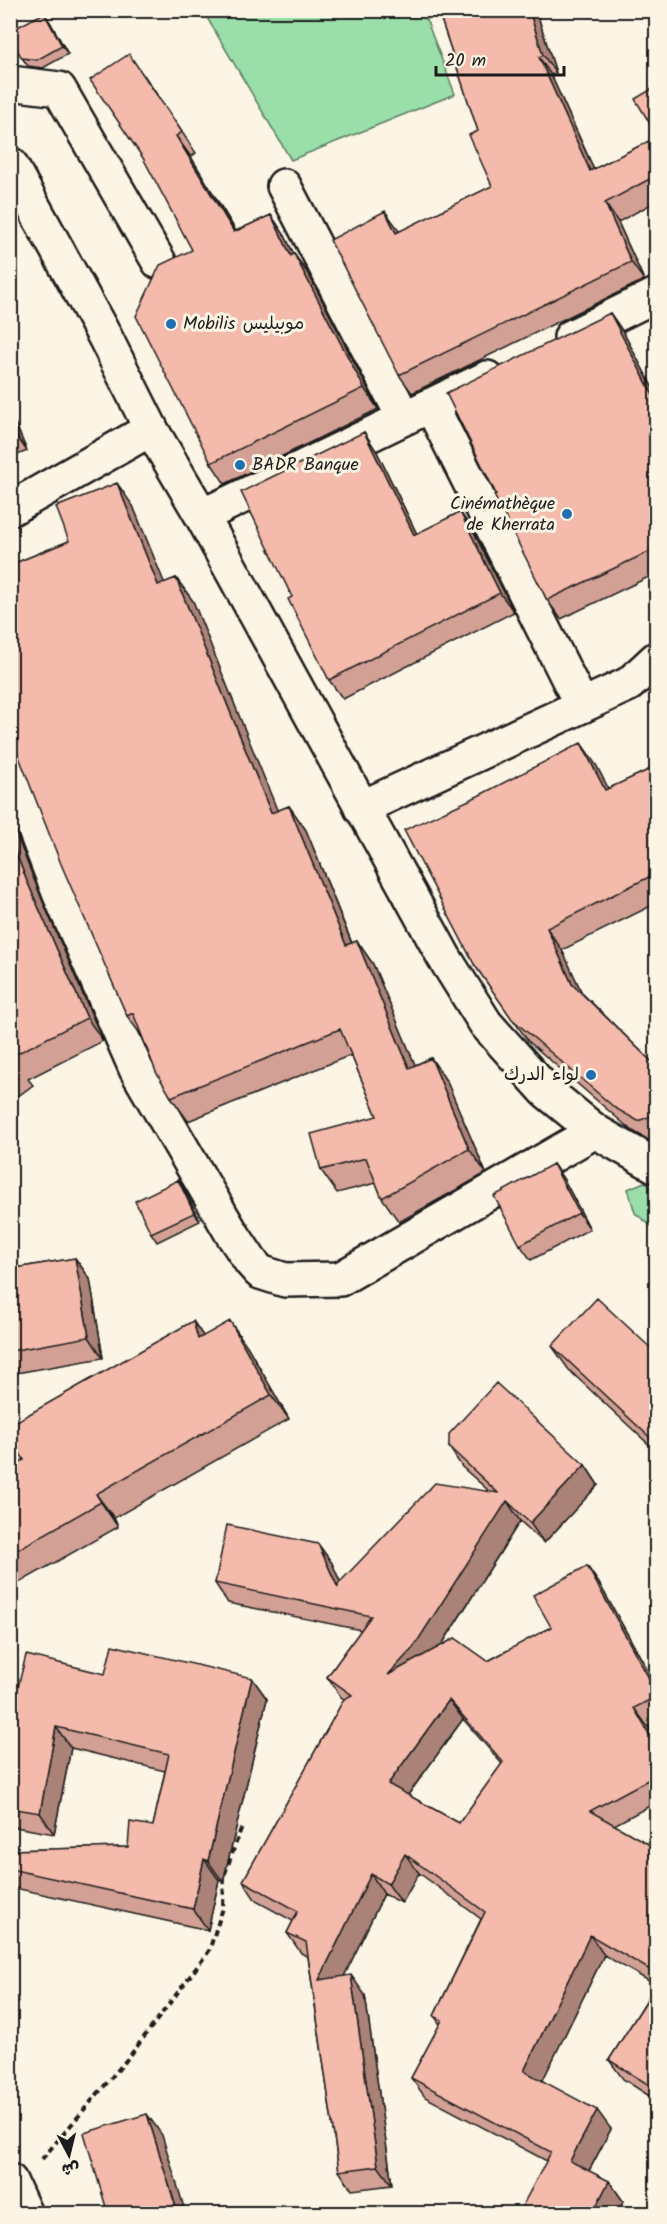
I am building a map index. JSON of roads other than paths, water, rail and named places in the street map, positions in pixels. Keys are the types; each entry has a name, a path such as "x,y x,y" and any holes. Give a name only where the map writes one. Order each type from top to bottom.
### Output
{"street":[{"path":"10,83 59,89 159,262"},
{"path":"10,164 105,337 151,429 202,516 444,957 486,1024 546,1091 595,1131 657,1166"},
{"path":"284,186 418,411 582,706"},
{"path":"549,348 657,295"},
{"path":"202,516 517,363"},
{"path":"10,509 151,429"},
{"path":"361,808 582,706 643,688 657,659"},
{"path":"10,765 60,895 136,1069 231,1232 260,1272 285,1280 340,1279 595,1131"}],"place":[{"name":"Mobilis موبيليس","path":"171,324"},
{"name":"BADR Banque","path":"240,465"},
{"name":"Cinémathèque de Kherrata","path":"567,514"},
{"name":"لواء الدرك","path":"591,1075"}]}
